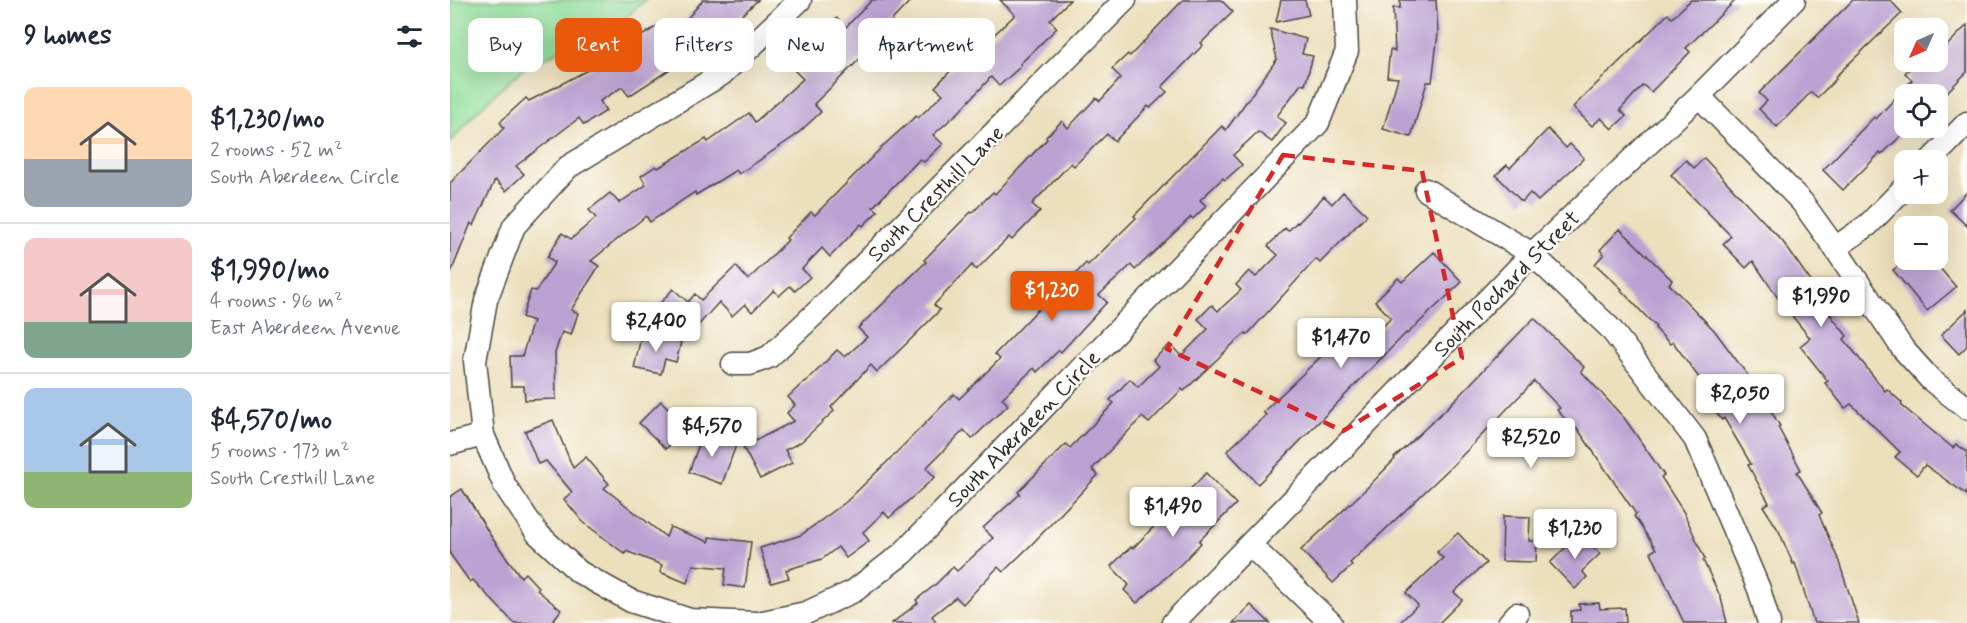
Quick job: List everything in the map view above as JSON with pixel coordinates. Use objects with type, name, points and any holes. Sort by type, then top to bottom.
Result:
[{"type":"street","name":"South Aberdeen Circle","points":[[800,0],[722,74],[568,167],[514,226],[486,300],[475,362],[483,435],[505,486],[537,533],[579,572],[631,601],[690,620],[756,623],[806,613],[854,591],[903,553],[1318,123],[1347,51],[1345,0]]},
{"type":"street","name":"South Cresthill Lane","points":[[733,364],[750,364],[769,357],[820,309],[1125,0]]},
{"type":"street","name":"South Pochard Street","points":[[1173,623],[1532,254],[1699,96],[1794,0]]},
{"type":"street","points":[[1699,96],[1802,202],[1903,349],[1931,380],[1967,408]]},
{"type":"street","points":[[1941,150],[1967,123]]},
{"type":"street","points":[[1426,190],[1532,254],[1610,328],[1695,439],[1759,590],[1768,623]]},
{"type":"street","points":[[1835,248],[1868,225],[1894,198]]},
{"type":"street","points":[[450,444],[483,435]]},
{"type":"street","points":[[1250,545],[1331,623]]},
{"type":"highlighted area","points":[[1283,155],[1422,171],[1462,358],[1343,431],[1167,349]]},
{"type":"green space","points":[[450,0],[646,0],[625,18],[555,18],[555,53],[543,59],[543,18],[468,18],[468,72],[520,72],[478,110],[450,143]]},
{"type":"building","points":[[703,0],[758,0],[739,18],[688,18]]},
{"type":"building","points":[[872,0],[911,0],[894,18],[858,18],[858,61],[814,104],[821,112],[795,136],[739,174],[736,170],[696,195],[695,192],[650,222],[646,216],[591,261],[599,266],[571,310],[578,313],[571,335],[562,332],[555,353],[556,399],[525,400],[524,386],[511,386],[510,356],[522,356],[533,321],[522,317],[531,290],[536,291],[555,262],[547,257],[562,233],[571,239],[596,218],[589,210],[610,193],[619,203],[646,185],[641,176],[656,166],[658,168],[706,139],[708,142],[749,113],[755,122],[803,79],[796,72],[846,72],[846,27]]},
{"type":"building","points":[[1000,0],[1070,0],[1050,20],[1057,28],[1020,64],[1021,66],[999,86],[991,77],[960,111],[933,135],[943,144],[924,162],[920,159],[873,207],[878,211],[863,226],[861,224],[830,257],[822,248],[802,269],[810,277],[795,291],[790,286],[779,296],[774,290],[752,312],[745,304],[732,316],[719,302],[687,338],[655,309],[673,289],[688,302],[695,294],[701,300],[736,266],[748,280],[788,240],[786,238],[811,212],[815,215],[884,145],[916,116],[918,118],[943,94],[935,87],[949,72],[995,72],[995,34],[1015,15]]},
{"type":"building","points":[[1183,0],[1221,0],[1233,12],[1201,43],[1203,45],[1162,87],[1167,92],[1150,108],[1148,106],[1115,141],[1107,134],[1074,166],[1071,163],[1032,204],[1040,211],[1012,240],[1009,237],[976,270],[972,265],[934,305],[940,310],[903,347],[877,372],[871,365],[831,407],[834,411],[801,442],[785,450],[792,463],[760,479],[743,447],[794,421],[787,413],[795,405],[788,397],[837,350],[845,357],[867,337],[858,328],[926,262],[924,260],[971,212],[993,192],[995,194],[1062,121],[1068,128],[1096,98],[1100,101],[1121,78],[1112,69],[1128,54],[1130,56]]},
{"type":"building","points":[[1281,0],[1305,0],[1309,15],[1276,22]]},
{"type":"building","points":[[1400,0],[1436,0],[1438,33],[1432,82],[1427,82],[1411,137],[1383,129],[1398,78],[1387,77],[1390,50],[1395,51],[1393,8],[1400,8]]},
{"type":"building","points":[[1691,0],[1736,0],[1686,48],[1690,52],[1651,92],[1643,85],[1620,110],[1626,116],[1612,129],[1601,118],[1592,126],[1573,107],[1668,14],[1672,18]]},
{"type":"building","points":[[1853,0],[1890,0],[1902,13],[1894,18],[1894,21],[1835,77],[1836,79],[1817,98],[1811,92],[1777,127],[1759,109],[1767,101],[1759,93]]},
{"type":"building","points":[[1967,25],[1967,72],[1948,91],[1948,84],[1908,84],[1912,80],[1906,72],[1948,72],[1948,45]]},
{"type":"building","points":[[654,28],[654,72],[666,72],[629,96],[622,87],[600,101],[606,111],[584,125],[579,118],[516,166],[524,174],[506,191],[495,180],[474,225],[471,223],[450,275],[450,183],[504,128],[500,122],[526,98],[529,101],[584,72],[642,72],[642,36]]},
{"type":"building","points":[[1270,29],[1306,39],[1302,54],[1313,56],[1305,85],[1301,84],[1277,116],[1286,123],[1272,142],[1258,132],[1233,155],[1242,165],[1225,180],[1223,178],[1200,200],[1206,206],[1193,219],[1191,217],[1135,270],[1131,265],[1099,295],[1107,302],[1061,352],[1059,350],[1037,372],[1034,368],[1002,398],[1008,405],[972,439],[964,430],[926,468],[935,477],[889,518],[884,512],[863,532],[869,541],[846,558],[838,547],[822,559],[786,570],[789,578],[771,583],[760,548],[801,535],[846,502],[954,394],[959,399],[1000,359],[995,354],[1053,294],[1055,295],[1086,263],[1088,265],[1136,218],[1134,216],[1222,126],[1226,130],[1277,59]]},
{"type":"building","points":[[1894,100],[1894,138],[1899,138],[1881,155],[1880,153],[1843,190],[1823,170],[1874,117],[1876,119]]},
{"type":"building","points":[[1548,129],[1566,148],[1570,144],[1584,158],[1538,201],[1530,193],[1522,202],[1496,175],[1507,165],[1510,168]]},
{"type":"building","points":[[1704,158],[1783,242],[1824,300],[1821,303],[1847,336],[1844,339],[1885,391],[1887,389],[1902,403],[1901,405],[1953,448],[1956,444],[1967,452],[1967,495],[1925,465],[1917,475],[1895,457],[1900,452],[1851,404],[1845,408],[1825,383],[1828,381],[1800,346],[1810,338],[1780,301],[1753,261],[1746,268],[1723,244],[1731,236],[1671,175],[1686,160],[1694,168]]},
{"type":"building","points":[[1343,192],[1367,215],[1320,263],[1316,259],[1247,335],[1246,333],[1234,343],[1184,391],[1182,389],[1149,423],[1142,417],[1092,469],[1098,475],[1003,572],[998,567],[963,604],[956,597],[932,616],[937,623],[892,623],[918,603],[916,600],[953,567],[957,571],[993,538],[983,528],[1020,494],[1018,492],[1066,444],[1070,448],[1114,403],[1110,400],[1130,379],[1138,387],[1159,366],[1153,360],[1170,344],[1181,356],[1208,329],[1198,319],[1212,305],[1218,311],[1241,290],[1236,285],[1249,271],[1256,277],[1278,255],[1268,246],[1285,228],[1288,231],[1298,223],[1324,196],[1332,204]]},
{"type":"building","points":[[1967,192],[1967,226],[1950,210]]},
{"type":"building","points":[[1620,229],[1672,280],[1669,284],[1714,330],[1758,389],[1780,426],[1778,427],[1801,470],[1797,472],[1822,513],[1819,515],[1838,559],[1859,623],[1814,623],[1795,563],[1793,564],[1779,531],[1763,506],[1769,503],[1748,465],[1751,464],[1724,418],[1722,420],[1699,390],[1705,386],[1673,342],[1670,344],[1622,289],[1595,264],[1604,254],[1600,250]]},
{"type":"building","points":[[1434,252],[1462,282],[1406,333],[1258,484],[1227,451],[1266,415],[1263,412],[1335,343],[1353,322],[1371,339],[1391,318],[1375,301],[1398,278],[1402,282]]},
{"type":"building","points":[[1893,270],[1942,270],[1956,287],[1927,311]]},
{"type":"building","points":[[1967,310],[1967,346],[1959,354],[1941,335]]},
{"type":"building","points":[[1534,318],[1584,367],[1581,371],[1625,419],[1664,475],[1661,477],[1683,511],[1705,559],[1703,560],[1721,598],[1727,623],[1684,623],[1651,552],[1656,549],[1634,516],[1636,514],[1577,428],[1575,430],[1557,410],[1560,408],[1534,381],[1453,465],[1350,563],[1352,565],[1333,583],[1301,550],[1367,488]]},
{"type":"building","points":[[642,333],[681,342],[676,362],[665,359],[661,374],[634,368]]},
{"type":"building","points":[[661,401],[674,414],[679,409],[692,421],[666,449],[639,423]]},
{"type":"building","points":[[553,420],[573,468],[586,457],[609,484],[604,488],[666,537],[670,527],[709,542],[709,537],[751,542],[745,588],[724,585],[726,568],[693,565],[687,583],[660,572],[662,565],[626,551],[625,554],[583,522],[564,499],[572,492],[546,461],[538,464],[525,431]]},
{"type":"building","points":[[703,433],[736,445],[722,484],[689,472]]},
{"type":"building","points":[[1206,473],[1236,504],[1199,541],[1201,543],[1182,563],[1137,603],[1124,590],[1129,585],[1111,566],[1131,547],[1133,548]]},
{"type":"building","points":[[462,489],[492,538],[521,577],[525,573],[539,588],[537,590],[561,610],[551,623],[514,623],[473,580],[470,582],[450,554],[450,497]]},
{"type":"building","points":[[1503,516],[1530,517],[1529,541],[1537,541],[1536,562],[1502,561]]},
{"type":"building","points":[[1458,533],[1486,563],[1454,592],[1462,600],[1439,623],[1399,623],[1418,605],[1406,593],[1443,558],[1437,552]]},
{"type":"building","points":[[1580,533],[1600,554],[1582,571],[1587,577],[1575,589],[1550,563]]},
{"type":"building","points":[[1599,603],[1600,609],[1625,608],[1626,623],[1571,623],[1571,611],[1580,610],[1579,604]]},
{"type":"building","points":[[1251,605],[1270,623],[1233,623]]}]
